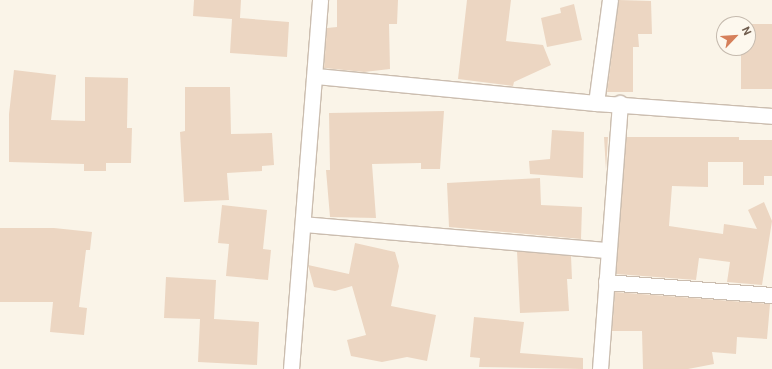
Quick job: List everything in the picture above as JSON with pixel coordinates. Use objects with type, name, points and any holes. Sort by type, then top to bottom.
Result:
[{"type":"street","points":[[291,369],[316,76],[320,0]]},
{"type":"street","points":[[596,102],[610,0]]},
{"type":"street","points":[[316,76],[596,102],[772,116]]},
{"type":"street","points":[[600,369],[607,250],[620,103]]},
{"type":"street","points":[[303,224],[607,250]]},
{"type":"street","points":[[606,282],[772,296]]},
{"type":"building","points":[[194,0],[241,0],[240,18],[289,22],[287,57],[230,53],[232,19],[193,16]]},
{"type":"building","points":[[337,0],[398,0],[397,24],[389,24],[390,69],[364,72],[324,68],[327,28],[337,27]]},
{"type":"building","points":[[467,0],[511,0],[506,41],[543,45],[551,65],[514,82],[513,86],[458,79]]},
{"type":"building","points":[[619,0],[651,1],[652,34],[638,34],[639,47],[633,47],[633,92],[607,92]]},
{"type":"building","points":[[574,4],[582,40],[547,47],[541,18],[561,13],[560,8]]},
{"type":"building","points":[[756,24],[772,24],[772,89],[741,89],[741,56],[756,56]]},
{"type":"building","points":[[14,70],[56,75],[51,120],[85,121],[85,77],[128,78],[127,128],[132,128],[131,163],[106,163],[106,171],[84,171],[84,164],[9,162],[9,114]]},
{"type":"building","points":[[185,87],[230,87],[231,134],[272,133],[274,165],[262,166],[262,171],[227,173],[229,200],[184,202],[180,132],[185,131]]},
{"type":"building","points":[[444,111],[440,169],[421,169],[421,163],[372,164],[376,218],[330,217],[326,170],[330,170],[329,113]]},
{"type":"building","points":[[552,130],[584,132],[583,178],[530,174],[529,161],[550,159]]},
{"type":"building","points":[[604,137],[608,137],[606,170]]},
{"type":"building","points":[[626,137],[739,137],[739,140],[772,140],[772,176],[764,176],[764,185],[743,185],[743,162],[708,162],[708,187],[672,186],[669,226],[723,234],[724,224],[757,229],[748,210],[764,202],[772,221],[762,285],[727,282],[730,262],[699,258],[696,280],[616,274]]},
{"type":"building","points":[[540,178],[541,205],[582,207],[581,239],[449,227],[447,183]]},
{"type":"building","points":[[222,205],[267,210],[263,249],[271,250],[268,280],[226,276],[229,244],[218,243]]},
{"type":"building","points":[[0,228],[54,228],[92,232],[90,250],[86,250],[79,307],[87,308],[84,335],[50,332],[53,302],[0,302]]},
{"type":"building","points":[[355,243],[395,252],[399,266],[391,306],[436,315],[427,361],[407,357],[382,362],[351,356],[347,340],[366,335],[352,286],[335,291],[314,287],[308,265],[349,274]]},
{"type":"building","points":[[517,251],[571,256],[572,279],[567,279],[569,311],[520,313]]},
{"type":"building","points":[[166,277],[216,280],[214,319],[259,322],[257,365],[198,362],[200,319],[164,318]]},
{"type":"building","points":[[615,292],[770,304],[767,339],[737,337],[736,354],[712,352],[714,364],[688,369],[643,369],[642,331],[612,331]]},
{"type":"building","points":[[474,317],[524,322],[520,353],[583,358],[583,369],[479,367],[480,358],[470,357]]}]
